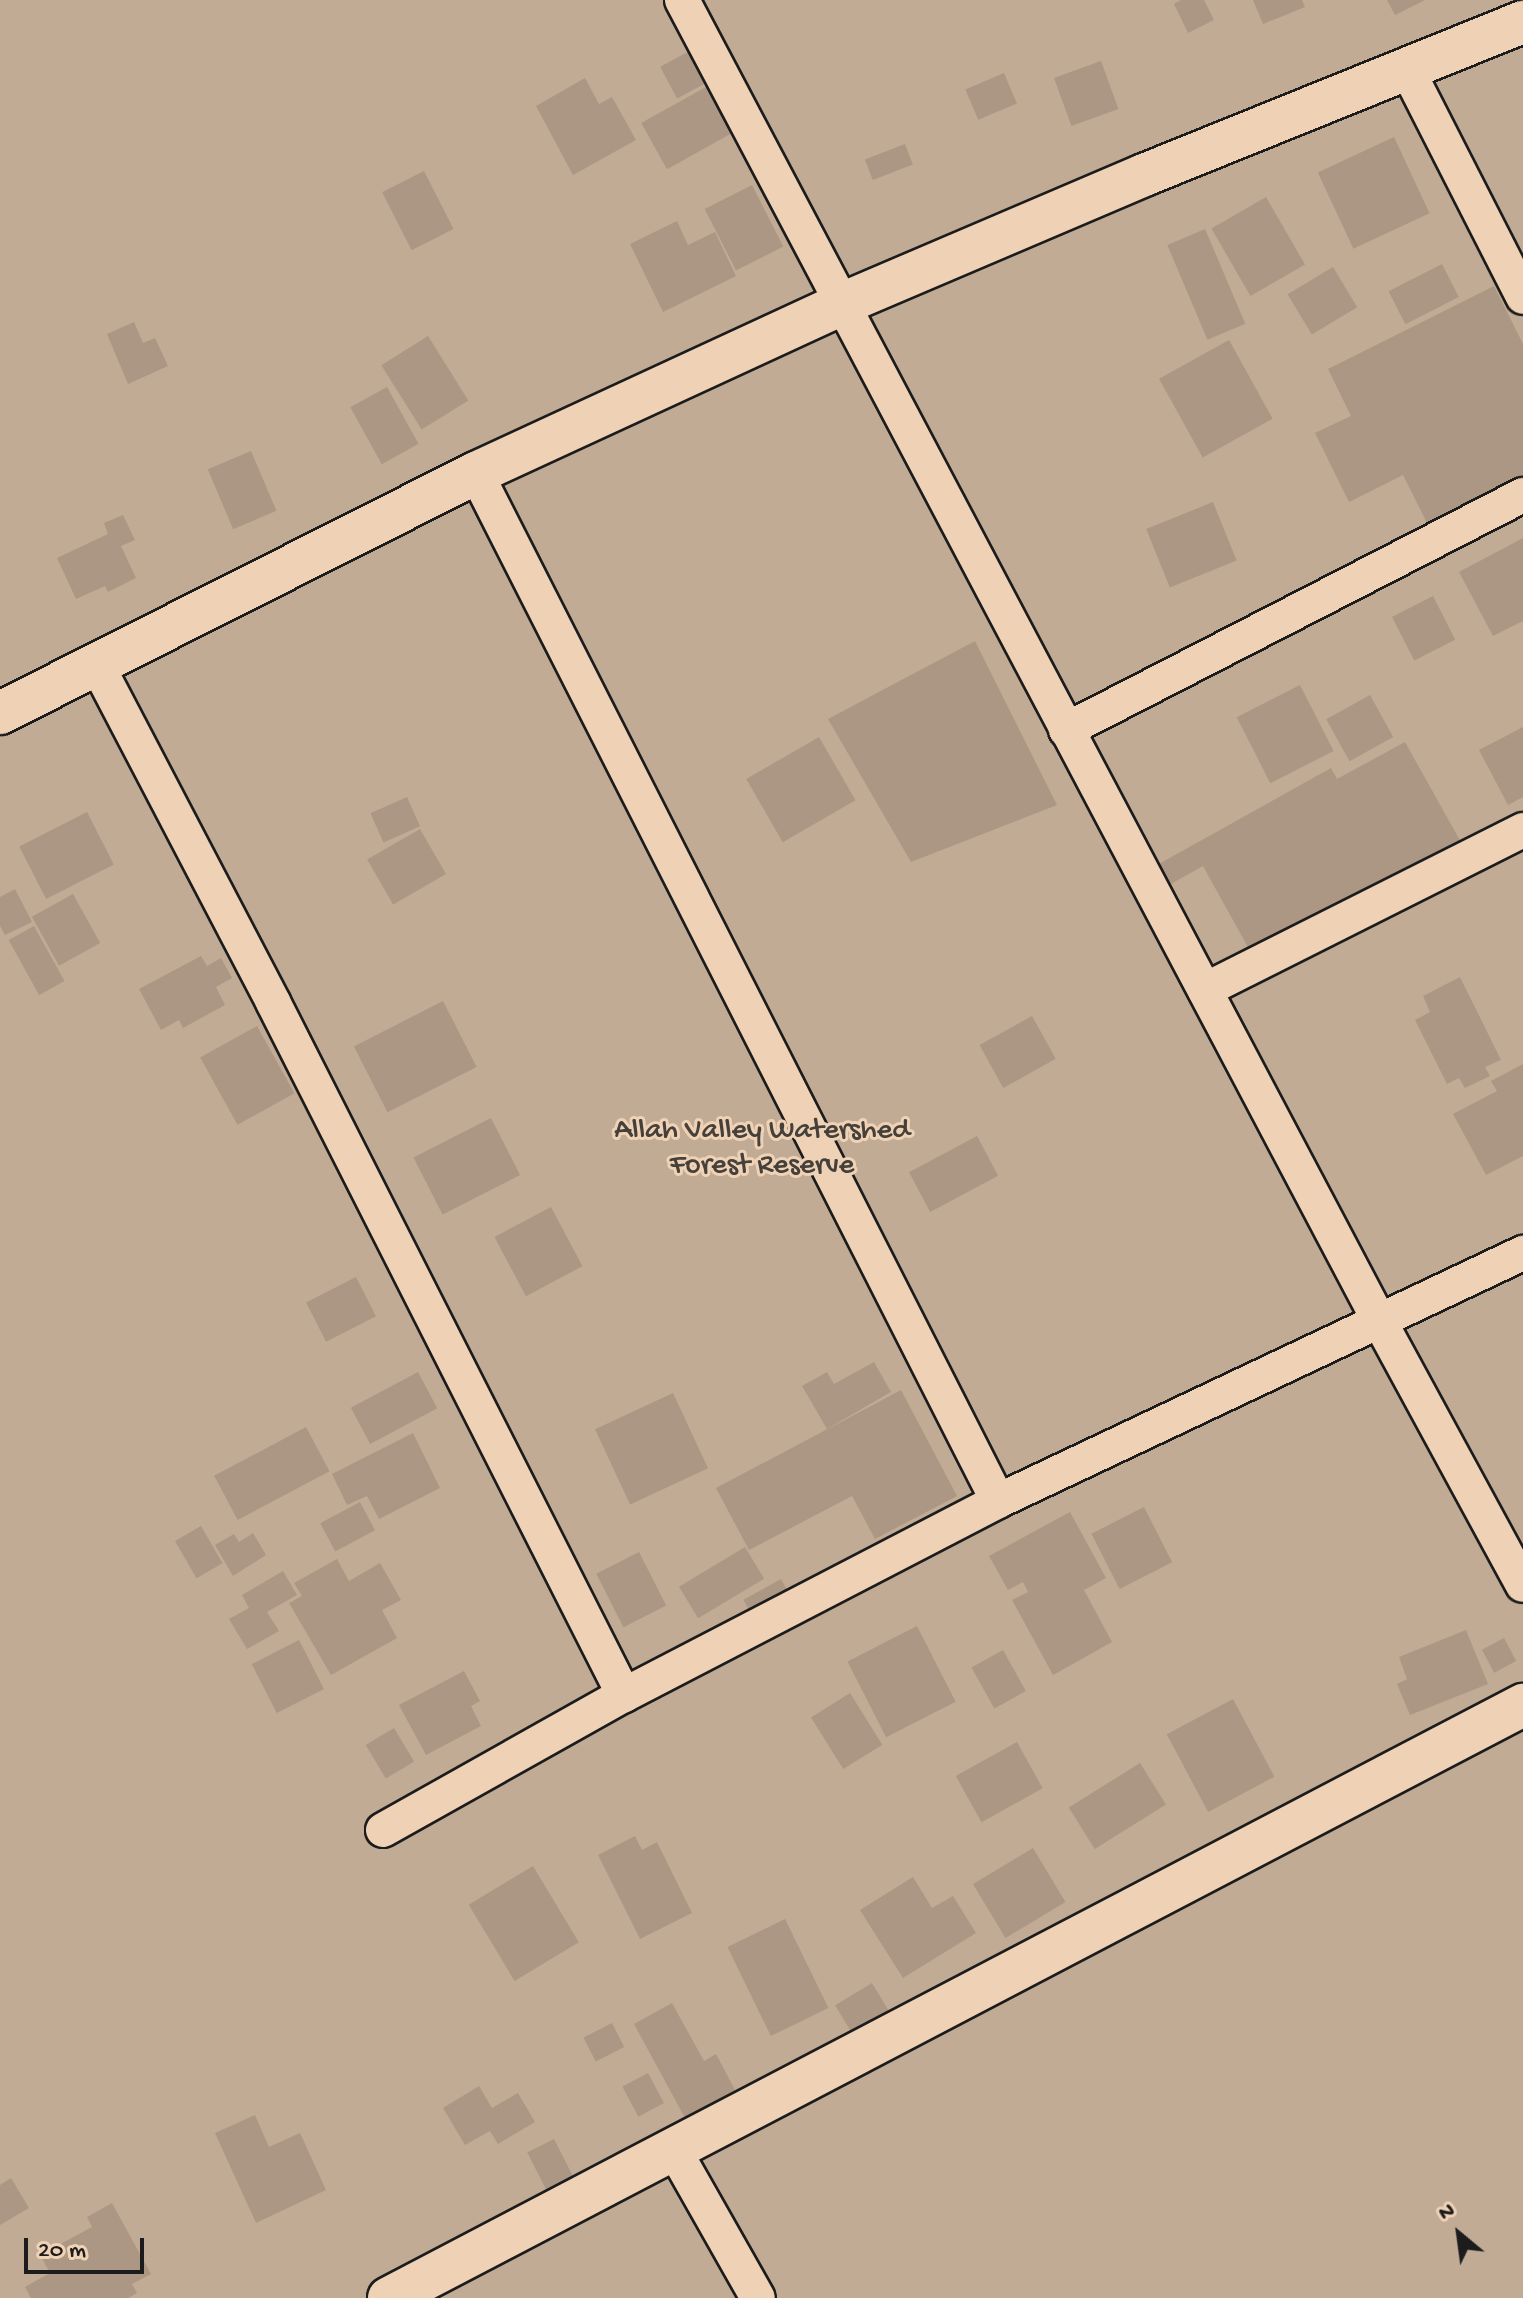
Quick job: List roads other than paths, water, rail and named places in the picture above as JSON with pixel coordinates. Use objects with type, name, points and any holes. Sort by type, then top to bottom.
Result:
[{"type":"street","points":[[682,0],[1380,1322],[1523,1585]]},
{"type":"street","points":[[0,713],[476,473],[844,303],[1406,67],[1523,22]]},
{"type":"street","points":[[1406,67],[1523,297]]},
{"type":"street","points":[[476,473],[998,1501]]},
{"type":"street","points":[[1066,730],[1523,495]]},
{"type":"street","points":[[97,665],[273,1002],[624,1695]]},
{"type":"street","points":[[1205,990],[1523,830]]},
{"type":"street","points":[[383,1830],[624,1695],[998,1501],[1523,1253]]},
{"type":"street","points":[[389,2298],[1523,1705]]},
{"type":"street","points":[[673,2148],[758,2298]]},
{"type":"park label","name":"Allah Valley Watershed Forest Reserve","points":[[762,1149]]}]
